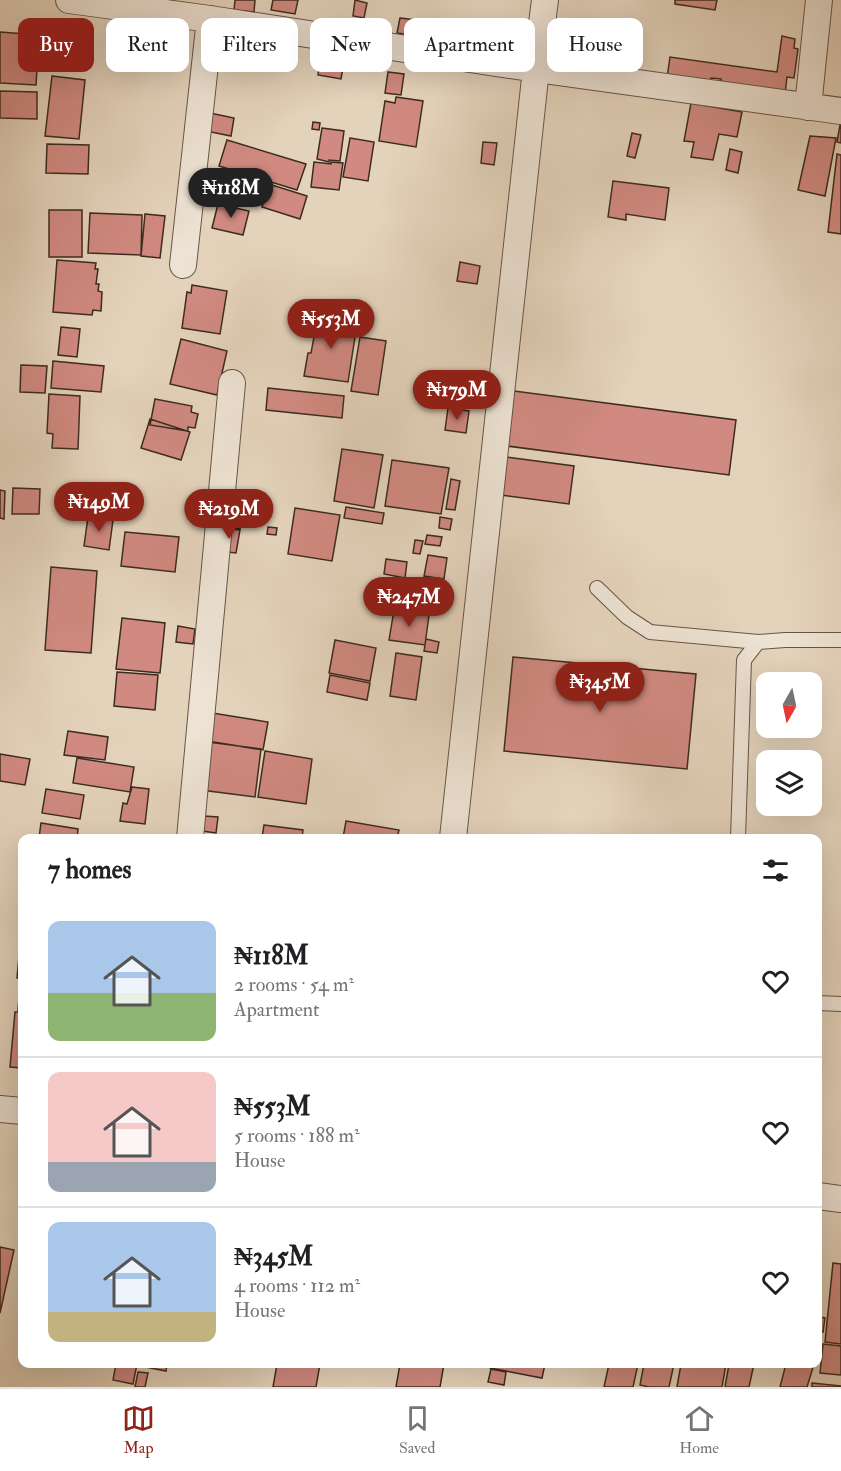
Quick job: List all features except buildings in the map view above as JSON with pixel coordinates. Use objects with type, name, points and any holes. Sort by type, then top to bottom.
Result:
[{"type":"street","points":[[69,0],[203,18]]},
{"type":"street","points":[[453,834],[545,0]]},
{"type":"street","points":[[808,107],[819,0]]},
{"type":"street","points":[[298,32],[536,69],[841,111]]},
{"type":"street","points":[[183,265],[204,72]]},
{"type":"street","points":[[190,834],[232,383]]},
{"type":"street","points":[[0,1109],[18,1111]]},
{"type":"street","points":[[822,1197],[841,1199]]},
{"type":"lane","points":[[597,588],[627,617],[650,632],[758,642],[841,640]]},
{"type":"lane","points":[[738,834],[744,660],[758,642]]},
{"type":"lane","points":[[822,1003],[841,1004]]}]
